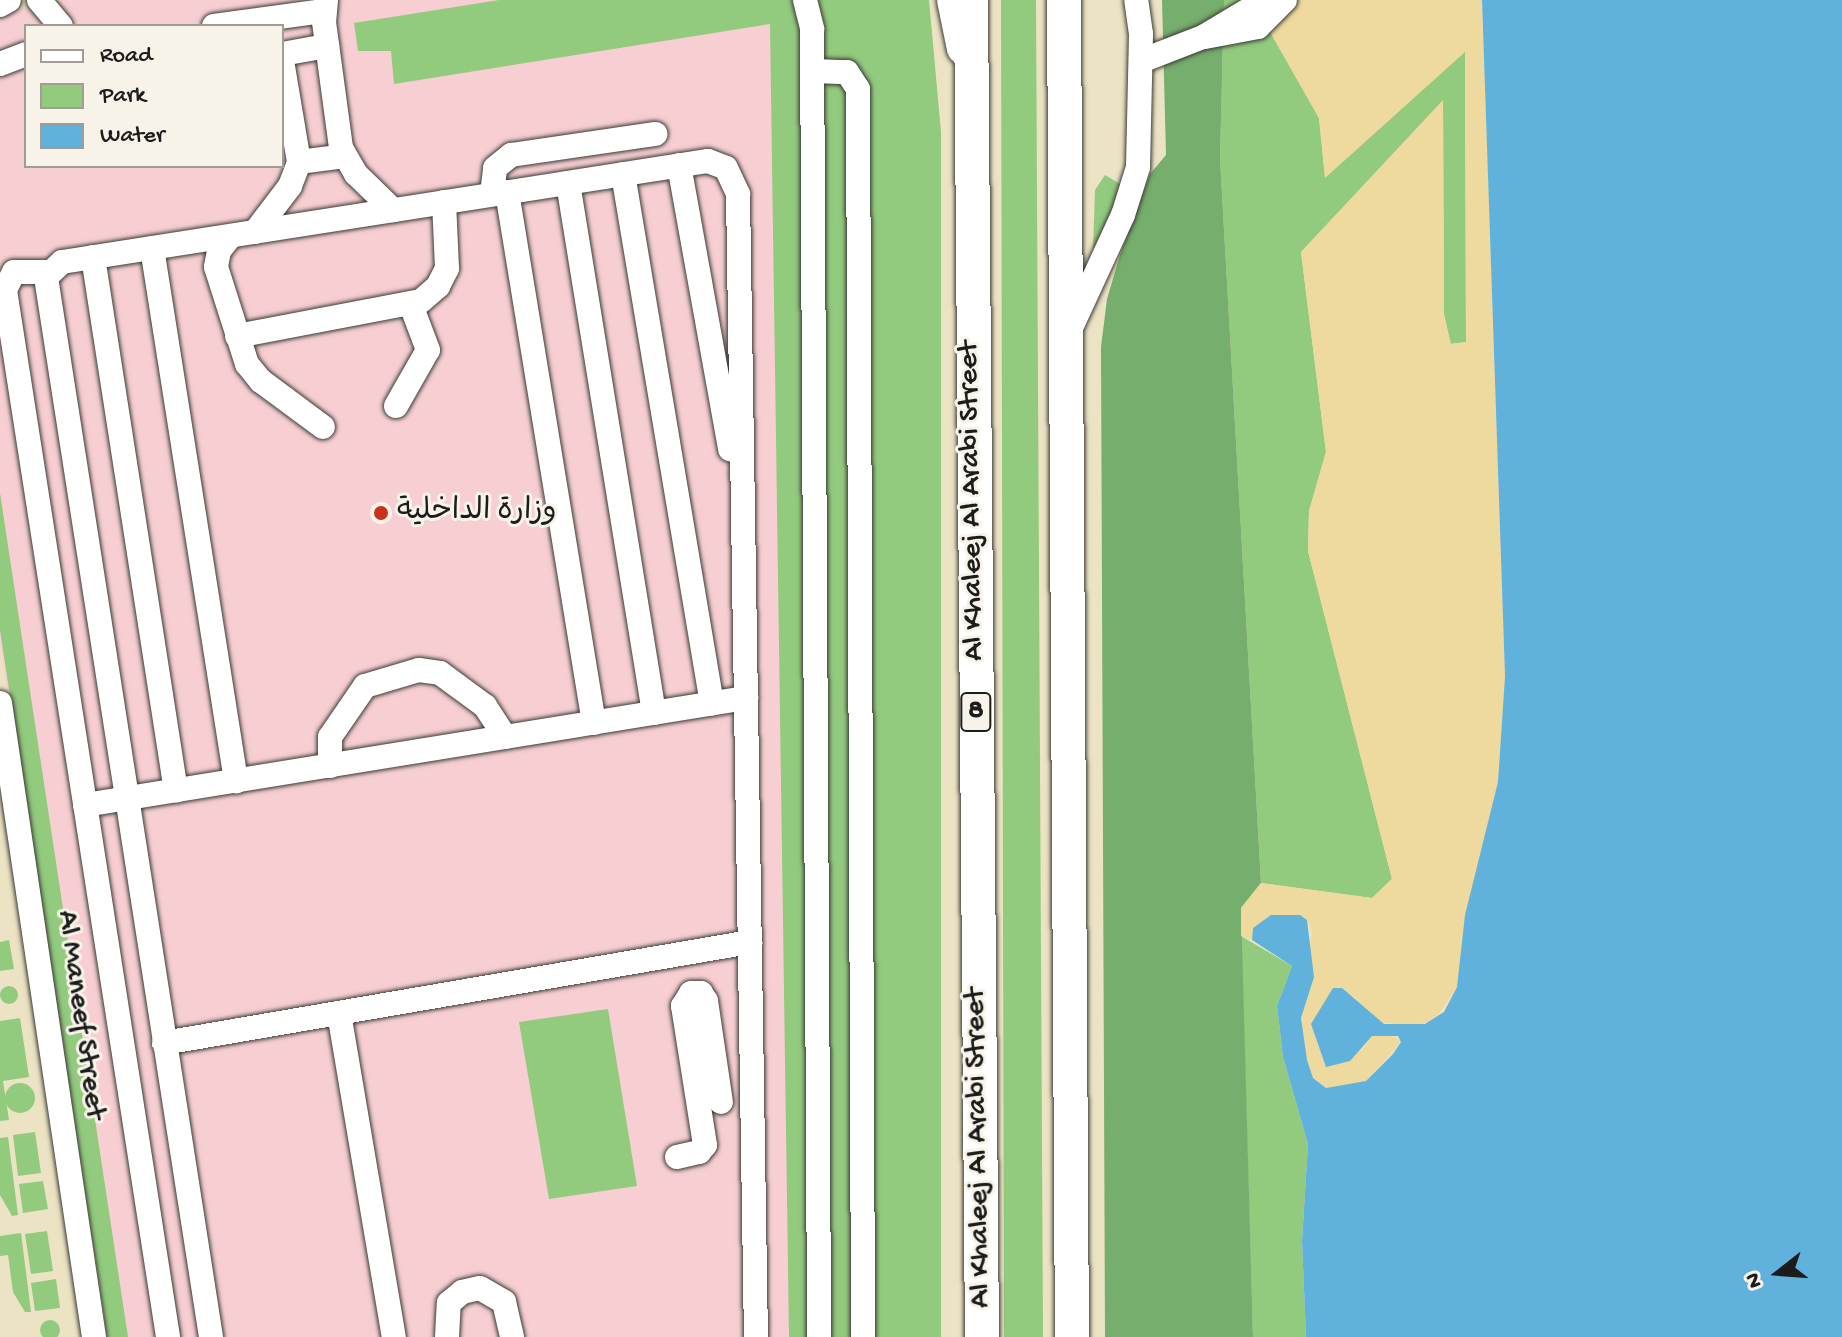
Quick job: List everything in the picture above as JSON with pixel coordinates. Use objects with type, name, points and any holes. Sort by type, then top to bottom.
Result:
[{"type":"highway","name":"Al Khaleej Al Arabi Street","points":[[971,0],[969,86],[982,1337]]},
{"type":"highway","points":[[1064,0],[1075,1337]]},
{"type":"main road","points":[[952,0],[969,86]]},
{"type":"street","points":[[0,5],[9,0]]},
{"type":"street","points":[[39,0],[59,24]]},
{"type":"street","points":[[805,0],[811,12],[813,71],[819,1337]]},
{"type":"street","points":[[1069,332],[1133,188],[1139,151],[1141,61],[1136,0]]},
{"type":"street","points":[[1141,61],[1203,37],[1265,0]]},
{"type":"street","points":[[1203,37],[1258,27],[1285,0]]},
{"type":"street","points":[[224,24],[325,6],[327,46],[345,156],[393,210]]},
{"type":"street","points":[[284,57],[327,46]]},
{"type":"street","points":[[0,64],[24,55]]},
{"type":"street","points":[[255,232],[290,186],[299,162],[284,69]]},
{"type":"street","points":[[813,71],[847,72],[858,89],[863,1337]]},
{"type":"street","points":[[594,723],[495,168],[511,155],[655,134]]},
{"type":"street","points":[[299,162],[345,156]]},
{"type":"street","points":[[211,1337],[45,282],[48,272],[62,262],[679,165],[718,163],[737,185],[756,1337]]},
{"type":"street","points":[[679,165],[743,518]]},
{"type":"street","points":[[623,174],[712,704]]},
{"type":"street","points":[[568,183],[654,713]]},
{"type":"street","points":[[237,336],[411,305],[430,294],[447,268],[444,202]]},
{"type":"street","points":[[229,238],[216,267],[237,336],[253,373],[323,427]]},
{"type":"street","points":[[152,248],[236,781]]},
{"type":"street","points":[[93,257],[176,791]]},
{"type":"street","points":[[48,272],[19,270],[5,284],[168,1337]]},
{"type":"street","points":[[396,406],[428,350],[411,305]]},
{"type":"street","points":[[330,766],[330,737],[365,686],[419,670],[440,673],[485,706],[505,737]]},
{"type":"street","points":[[85,805],[746,698]]},
{"type":"street","name":"Al Maneef Street","points":[[0,703],[8,809],[94,1337]]},
{"type":"street","points":[[816,748],[860,746]]},
{"type":"street","points":[[164,1043],[750,942]]},
{"type":"street","points":[[339,1013],[394,1337]]},
{"type":"street","points":[[677,1157],[699,1152],[705,1145],[710,1103],[752,1096]]},
{"type":"street","points":[[447,1337],[449,1303],[462,1292],[480,1288],[504,1302],[512,1337]]},
{"type":"shaded area","points":[[62,0],[841,0],[872,1337],[99,1337],[0,642],[0,13]]},
{"type":"green space","points":[[499,0],[929,0],[941,132],[941,1337],[789,1337],[770,24],[394,84],[391,51],[358,51],[354,23]]},
{"type":"green space","points":[[1001,0],[1036,0],[1043,1337],[1004,1337]]},
{"type":"green space","points":[[1162,0],[1224,0],[1220,159],[1261,883],[1241,908],[1253,1337],[1105,1337],[1101,347],[1107,299],[1120,255],[1150,174],[1166,155]]},
{"type":"green space","points":[[1224,0],[1252,0],[1319,118],[1325,177],[1465,51],[1466,342],[1450,344],[1444,314],[1443,101],[1301,252],[1326,452],[1309,511],[1308,551],[1392,879],[1372,898],[1261,883],[1220,159]]},
{"type":"green space","points":[[1105,175],[1125,187],[1093,250],[1095,190]]},
{"type":"green space","points":[[0,493],[128,1337],[107,1337],[0,630]]},
{"type":"green space","points":[[1241,936],[1292,966],[1277,1006],[1283,1057],[1308,1144],[1302,1241],[1306,1337],[1253,1337]]},
{"type":"green space","points":[[9,940],[14,969],[0,971],[0,942]]},
{"type":"green space","points":[[5,986],[13,986],[18,995],[16,1002],[5,1004],[0,999],[0,991]]},
{"type":"green space","points":[[608,1009],[637,1186],[549,1199],[519,1022]]},
{"type":"green space","points":[[20,1018],[29,1077],[3,1081],[9,1120],[0,1121],[0,1021]]},
{"type":"green space","points":[[20,1083],[31,1087],[35,1098],[31,1109],[20,1113],[9,1109],[5,1098],[9,1087]]},
{"type":"green space","points":[[35,1132],[41,1173],[18,1176],[13,1135]]},
{"type":"green space","points":[[8,1137],[18,1215],[12,1216],[0,1195],[0,1138]]},
{"type":"green space","points":[[43,1181],[48,1209],[23,1213],[19,1184]]},
{"type":"green space","points":[[47,1231],[53,1271],[31,1274],[25,1234]]},
{"type":"green space","points":[[21,1233],[31,1312],[25,1312],[13,1292],[8,1255],[0,1256],[0,1236]]},
{"type":"green space","points":[[56,1279],[60,1308],[35,1311],[31,1283]]},
{"type":"green space","points":[[46,1321],[54,1321],[59,1326],[56,1338],[44,1338],[41,1334],[41,1326]]},
{"type":"sand","points":[[1252,0],[1482,0],[1505,676],[1498,782],[1457,987],[1434,1021],[1409,1026],[1375,1021],[1352,995],[1361,1051],[1372,1036],[1392,1034],[1401,1042],[1366,1081],[1327,1088],[1313,1078],[1300,1032],[1312,931],[1307,920],[1300,915],[1253,928],[1252,940],[1241,936],[1241,908],[1261,883],[1372,898],[1392,879],[1308,551],[1309,511],[1326,452],[1301,252],[1443,100],[1444,314],[1451,344],[1466,342],[1465,52],[1325,178],[1319,118]]},
{"type":"water","points":[[1482,0],[1842,0],[1842,1337],[1306,1337],[1302,1241],[1308,1144],[1283,1057],[1277,1006],[1292,966],[1252,940],[1253,928],[1271,915],[1300,915],[1307,920],[1314,977],[1301,1018],[1313,1078],[1326,1088],[1366,1081],[1393,1054],[1401,1042],[1398,1036],[1372,1036],[1350,1061],[1326,1067],[1311,1024],[1333,988],[1342,988],[1384,1024],[1425,1024],[1444,1012],[1457,987],[1465,915],[1498,782],[1505,676]]},
{"type":"place","name":"وزارة الداخلية","points":[[381,513]]}]
